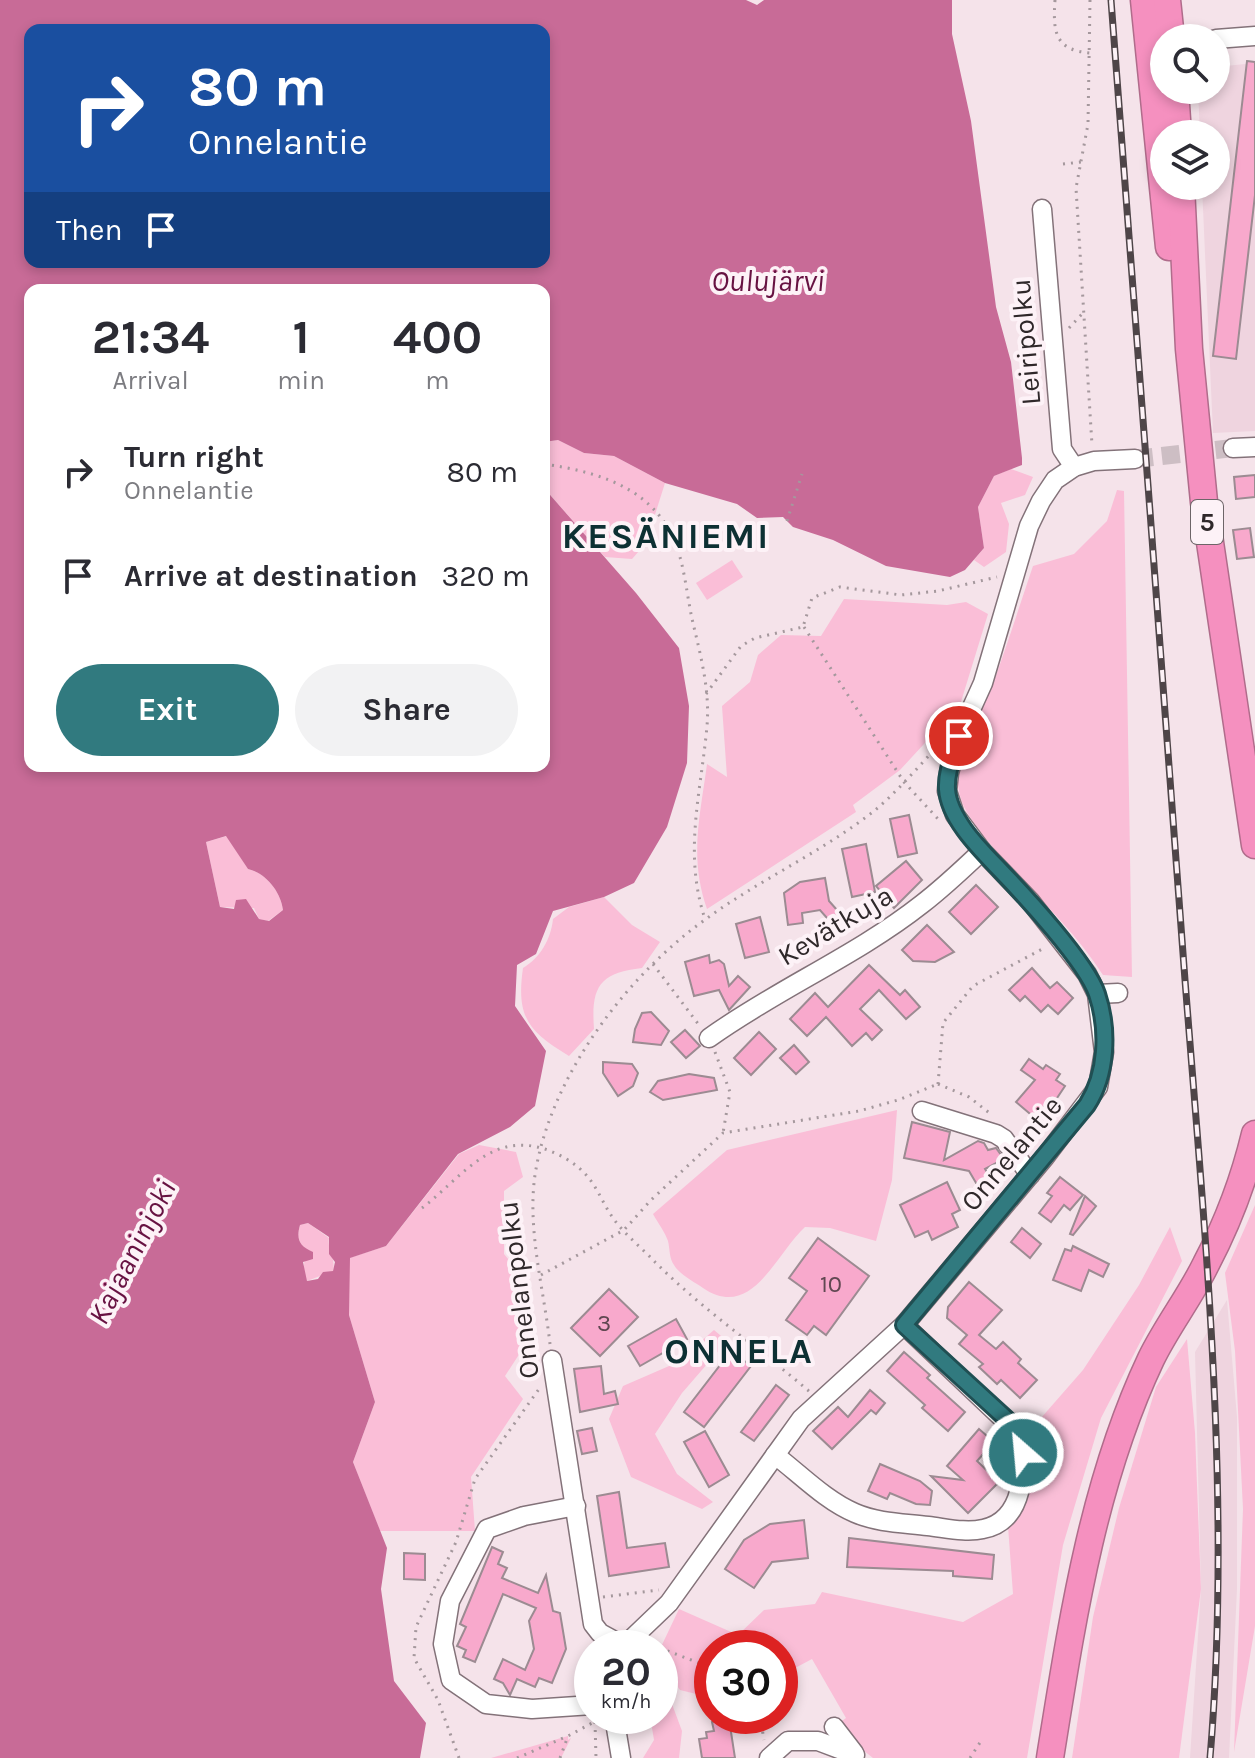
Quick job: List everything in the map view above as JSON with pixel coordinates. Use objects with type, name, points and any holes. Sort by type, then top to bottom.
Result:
[{"type":"highway","name":"5","points":[[1144,0],[1154,24]]},
{"type":"highway","name":"5","points":[[1164,24],[1167,0]]},
{"type":"highway","name":"5","points":[[1164,104],[1170,258],[1189,349]]},
{"type":"highway","name":"5","points":[[1182,200],[1189,349],[1204,502],[1255,845]]},
{"type":"highway","points":[[1050,1758],[1080,1582],[1098,1499],[1152,1358],[1207,1264],[1243,1183],[1255,1134]]},
{"type":"street","points":[[1230,38],[1255,36]]},
{"type":"street","name":"Leiripolku","points":[[1042,209],[1062,449],[1074,467]]},
{"type":"street","points":[[1233,448],[1255,447]]},
{"type":"street","name":"Onnelantie","points":[[641,1630],[669,1603],[775,1455],[819,1400],[904,1325],[1030,1175],[1078,1126],[1098,1087],[1103,1068],[1103,1026],[1097,994],[1087,974],[1030,901],[982,851],[955,815],[947,791],[959,736],[983,683],[1029,526],[1041,501],[1055,480],[1074,467],[1094,461],[1135,459]]},
{"type":"street","name":"Kevätkuja","points":[[709,1038],[743,1014],[897,922],[982,851]]},
{"type":"street","points":[[1097,994],[1118,993]]},
{"type":"street","points":[[922,1111],[996,1134],[1004,1139],[1030,1175]]},
{"type":"street","points":[[775,1455],[852,1512],[874,1520],[968,1530],[984,1529],[1000,1523],[1021,1489],[1024,1472],[1021,1436],[904,1325]]},
{"type":"street","name":"Onnelanpolku","points":[[552,1360],[593,1624],[598,1630]]},
{"type":"street","points":[[574,1712],[486,1704],[451,1680],[443,1644],[450,1601],[487,1529],[524,1516],[576,1506]]},
{"type":"street","points":[[834,1727],[857,1756]]},
{"type":"street","points":[[617,1734],[621,1758]]},
{"type":"street","points":[[769,1756],[788,1741],[818,1741],[857,1756]]},
{"type":"path","points":[[1055,0],[1054,22],[1058,39],[1068,49],[1090,53]]},
{"type":"path","points":[[1090,0],[1088,124],[1076,188],[1094,461]]},
{"type":"path","points":[[1063,164],[1081,162]]},
{"type":"path","points":[[1069,328],[1082,314]]},
{"type":"path","points":[[550,465],[567,467],[623,486],[645,499],[663,517],[680,555],[703,659],[706,694],[707,723],[692,845],[694,876],[705,919]]},
{"type":"path","points":[[787,521],[802,474]]},
{"type":"path","points":[[803,627],[812,598],[840,587],[901,595],[938,591],[996,578],[1017,567]]},
{"type":"path","points":[[706,694],[741,646],[755,638],[803,627]]},
{"type":"path","points":[[803,627],[904,782]]},
{"type":"path","name":"Onnelanpolku","points":[[552,1360],[534,1208],[534,1177],[559,1093],[616,1005],[652,963],[705,919],[873,811],[947,737]]},
{"type":"path","points":[[541,1275],[624,1230],[651,1200],[723,1133],[859,1111],[938,1084],[943,1023],[973,986],[1059,939]]},
{"type":"path","points":[[422,1208],[449,1188],[483,1155],[512,1146],[541,1147],[562,1156],[591,1179],[613,1219],[624,1230],[721,1321],[819,1400]]},
{"type":"path","points":[[590,1599],[679,1588]]},
{"type":"path","points":[[517,1758],[574,1731]]},
{"type":"path","points":[[595,1734],[596,1758]]},
{"type":"path","points":[[764,1734],[769,1756]]},
{"type":"path","points":[[560,1758],[568,1736]]},
{"type":"path","points":[[970,1758],[981,1741]]},
{"type":"shaded area","points":[[1255,63],[1255,431],[1213,433],[1203,200],[1230,200],[1230,120],[1199,120],[1199,104],[1230,104],[1230,66]]},
{"type":"shaded area","points":[[558,440],[584,453],[614,456],[665,483],[646,543],[632,559],[605,557],[550,495],[550,441]]},
{"type":"shaded area","points":[[1011,469],[1033,477],[1025,495],[1001,503],[1009,524],[1006,552],[984,567],[974,560],[984,548],[978,507],[994,476]]},
{"type":"shaded area","points":[[1117,490],[1124,491],[1132,977],[1103,975],[1072,934],[985,838],[961,800],[958,782],[964,748],[994,681],[1033,566],[1074,554],[1107,521]]},
{"type":"shaded area","points":[[732,560],[743,577],[707,600],[696,583]]},
{"type":"shaded area","points":[[844,599],[947,605],[966,602],[988,614],[960,705],[900,770],[853,805],[856,812],[707,909],[698,872],[699,819],[707,764],[727,777],[722,706],[750,682],[758,655],[781,635],[821,636]]},
{"type":"shaded area","points":[[227,836],[248,869],[272,884],[279,897],[283,910],[268,921],[259,919],[254,908],[220,907],[206,842]]},
{"type":"shaded area","points":[[604,897],[632,925],[660,942],[642,968],[616,974],[601,985],[594,1002],[594,1029],[569,1056],[544,1039],[528,1021],[521,999],[523,968],[544,947],[553,919],[569,907]]},
{"type":"shaded area","points":[[897,1110],[892,1180],[876,1241],[830,1228],[805,1227],[761,1281],[749,1291],[735,1296],[720,1296],[703,1288],[674,1265],[667,1238],[653,1214],[727,1150]]},
{"type":"shaded area","points":[[479,1145],[516,1152],[523,1177],[504,1191],[504,1254],[524,1278],[529,1339],[505,1376],[523,1399],[471,1477],[475,1531],[380,1531],[353,1462],[375,1402],[349,1315],[349,1258],[386,1246],[459,1154]]},
{"type":"shaded area","points":[[1255,1205],[1255,1626],[1234,1752],[1243,1509],[1235,1351],[1225,1273]]},
{"type":"shaded area","points":[[308,1223],[329,1238],[334,1266],[333,1271],[307,1281],[303,1273],[306,1249],[298,1236],[300,1225]]},
{"type":"shaded area","points":[[1170,1227],[1182,1261],[1101,1418],[1063,1545],[1027,1758],[873,1758],[834,1727],[846,1718],[812,1659],[798,1666],[798,1630],[743,1630],[764,1610],[815,1604],[822,1592],[963,1622],[1013,1594],[1008,1526],[1027,1434],[1083,1370],[1139,1285]]},
{"type":"shaded area","points":[[1227,1300],[1237,1417],[1237,1589],[1229,1758],[1190,1758],[1201,1589],[1195,1352]]},
{"type":"shaded area","points":[[714,1330],[727,1341],[682,1393],[655,1434],[677,1474],[713,1502],[702,1509],[631,1477],[609,1419],[623,1386],[676,1363]]},
{"type":"shaded area","points":[[1187,1339],[1195,1433],[1201,1589],[1179,1758],[1072,1758],[1093,1617],[1119,1508],[1156,1387]]},
{"type":"shaded area","points":[[679,1609],[727,1630],[694,1630],[694,1694],[678,1687],[678,1630],[669,1630]]},
{"type":"shaded area","points":[[678,1720],[682,1731],[679,1758],[643,1758],[654,1740],[653,1734],[678,1734]]},
{"type":"shaded area","points":[[568,1736],[568,1740],[571,1738],[561,1758],[491,1758]]},
{"type":"water","name":"Oulujärvi","points":[[0,0],[746,0],[757,5],[764,0],[952,0],[952,34],[971,121],[996,307],[1011,362],[1022,465],[994,476],[978,507],[984,548],[965,570],[950,577],[886,566],[833,540],[793,527],[783,517],[757,518],[737,504],[665,483],[614,456],[584,453],[558,440],[550,441],[550,284],[24,284],[24,772],[550,772],[550,495],[636,593],[679,648],[689,706],[687,763],[667,827],[634,883],[604,897],[553,911],[536,954],[517,965],[515,1006],[546,1051],[535,1106],[510,1127],[458,1154],[386,1246],[350,1258],[349,1315],[375,1402],[353,1462],[387,1548],[381,1589],[394,1681],[426,1723],[420,1758],[0,1758]],"holes":[[[226,836],[248,869],[272,884],[279,897],[283,910],[269,921],[259,919],[246,899],[236,900],[234,909],[220,907],[206,842]],[[308,1223],[329,1237],[329,1254],[335,1262],[333,1271],[323,1272],[318,1279],[307,1281],[303,1262],[313,1259],[313,1252],[304,1247],[298,1234],[300,1225]]]},
{"type":"building","points":[[1247,61],[1255,62],[1255,195],[1236,359],[1213,356]]},
{"type":"building","points":[[1255,475],[1255,497],[1236,499],[1234,477]]},
{"type":"building","points":[[1250,528],[1254,557],[1237,559],[1233,530]]},
{"type":"building","points":[[909,815],[917,853],[898,857],[890,819]]},
{"type":"building","points":[[866,844],[875,892],[852,897],[842,849]]},
{"type":"building","points":[[906,861],[922,880],[894,908],[876,886]]},
{"type":"building","points":[[825,878],[829,901],[845,919],[835,927],[820,910],[802,913],[803,923],[788,925],[784,893],[800,882]]},
{"type":"building","points":[[976,885],[998,907],[971,934],[949,912]]},
{"type":"building","points":[[760,917],[769,952],[745,958],[736,924]]},
{"type":"building","points":[[927,925],[954,952],[935,962],[913,961],[902,950]]},
{"type":"building","points":[[709,955],[710,963],[719,960],[724,964],[729,986],[738,976],[750,987],[729,1010],[719,990],[694,996],[685,962]]},
{"type":"building","points":[[869,965],[900,995],[905,990],[920,1007],[906,1019],[879,990],[860,1009],[882,1030],[872,1040],[866,1033],[852,1046],[826,1017],[807,1036],[790,1019],[815,993],[828,1007]]},
{"type":"building","points":[[1032,968],[1050,988],[1057,982],[1073,998],[1058,1014],[1048,1005],[1041,1012],[1025,996],[1020,1001],[1009,990]]},
{"type":"building","points":[[651,1012],[669,1031],[661,1045],[633,1042],[642,1013]]},
{"type":"building","points":[[685,1030],[700,1046],[686,1058],[671,1042]]},
{"type":"building","points":[[759,1032],[776,1049],[751,1075],[734,1058]]},
{"type":"building","points":[[794,1045],[809,1062],[796,1074],[780,1058]]},
{"type":"building","points":[[1029,1059],[1043,1069],[1046,1065],[1060,1074],[1056,1080],[1065,1086],[1055,1101],[1051,1098],[1035,1118],[1016,1102],[1035,1080],[1021,1070]]},
{"type":"building","points":[[603,1062],[632,1064],[638,1073],[633,1086],[618,1096],[603,1073]]},
{"type":"building","points":[[689,1074],[714,1078],[717,1090],[663,1100],[650,1092],[658,1081]]},
{"type":"building","points":[[912,1122],[950,1132],[944,1160],[978,1141],[984,1143],[988,1150],[996,1148],[1004,1159],[985,1169],[992,1181],[979,1188],[969,1171],[904,1158]]},
{"type":"building","points":[[1060,1177],[1083,1195],[1070,1210],[1064,1205],[1051,1222],[1039,1213],[1052,1196],[1047,1193]]},
{"type":"building","points":[[947,1182],[960,1210],[952,1214],[958,1227],[932,1240],[928,1231],[915,1237],[900,1205]]},
{"type":"building","points":[[1085,1196],[1096,1206],[1073,1235],[1070,1234]]},
{"type":"building","points":[[1022,1228],[1041,1244],[1030,1258],[1011,1242]]},
{"type":"building","points":[[818,1238],[869,1276],[826,1335],[814,1326],[807,1335],[786,1320],[807,1291],[789,1278]]},
{"type":"building","points":[[1073,1246],[1109,1264],[1103,1277],[1089,1270],[1081,1291],[1053,1280],[1065,1249],[1071,1251]]},
{"type":"building","points":[[969,1282],[1002,1310],[979,1335],[996,1349],[1003,1342],[1021,1359],[1018,1363],[1037,1380],[1020,1398],[1001,1380],[997,1384],[979,1367],[983,1364],[959,1344],[967,1335],[947,1318],[948,1307]]},
{"type":"building","points":[[609,1289],[638,1317],[600,1356],[571,1328]]},
{"type":"building","points":[[676,1319],[687,1339],[640,1366],[628,1346]]},
{"type":"building","points":[[731,1351],[751,1366],[704,1427],[684,1412]]},
{"type":"building","points":[[904,1352],[930,1375],[927,1378],[965,1412],[948,1431],[922,1408],[925,1405],[887,1371]]},
{"type":"building","points":[[601,1366],[604,1394],[615,1391],[618,1404],[580,1412],[574,1369]]},
{"type":"building","points":[[776,1385],[789,1395],[754,1441],[741,1432]]},
{"type":"building","points":[[870,1390],[885,1403],[876,1414],[871,1410],[832,1449],[813,1431],[838,1407],[848,1417]]},
{"type":"building","points":[[592,1428],[597,1451],[582,1454],[577,1431]]},
{"type":"building","points":[[979,1429],[994,1442],[977,1461],[999,1482],[968,1513],[931,1476],[963,1480],[947,1466]]},
{"type":"building","points":[[705,1431],[729,1475],[709,1487],[684,1442]]},
{"type":"building","points":[[880,1464],[920,1481],[932,1491],[930,1505],[916,1504],[890,1493],[887,1499],[868,1491]]},
{"type":"building","points":[[619,1492],[627,1548],[665,1543],[669,1567],[609,1576],[597,1496]]},
{"type":"building","points":[[804,1520],[808,1558],[772,1562],[754,1588],[725,1569],[744,1540],[770,1524]]},
{"type":"building","points":[[849,1538],[994,1555],[992,1579],[953,1576],[953,1571],[847,1567]]},
{"type":"building","points":[[492,1547],[503,1552],[498,1564],[507,1568],[502,1578],[538,1593],[546,1575],[553,1611],[560,1613],[566,1649],[552,1683],[539,1678],[535,1687],[517,1679],[510,1695],[503,1683],[494,1679],[503,1659],[525,1670],[534,1649],[529,1621],[536,1608],[503,1594],[475,1662],[463,1657],[466,1650],[457,1646],[466,1627],[460,1624]]},
{"type":"building","points":[[404,1553],[425,1554],[425,1580],[404,1579]]},
{"type":"building","points":[[706,1734],[731,1734],[735,1758],[702,1758],[699,1739],[707,1738]]},
{"type":"tunnel","points":[[1135,459],[1233,448]]},
{"type":"railway","points":[[1111,0],[1208,1272],[1218,1564],[1210,1758]]},
{"type":"district","name":"KESÄNIEMI","points":[[666,535]]},
{"type":"district","name":"ONNELA","points":[[739,1350]]},
{"type":"route","points":[[959,736],[947,791],[955,815],[982,851],[1030,901],[1087,974],[1097,994],[1103,1026],[1103,1068],[1098,1087],[1087,1105],[904,1325],[1012,1424],[1021,1436],[1023,1453]]},
{"type":"water label","name":"Kajaaninjoki","points":[[132,1252]]}]
